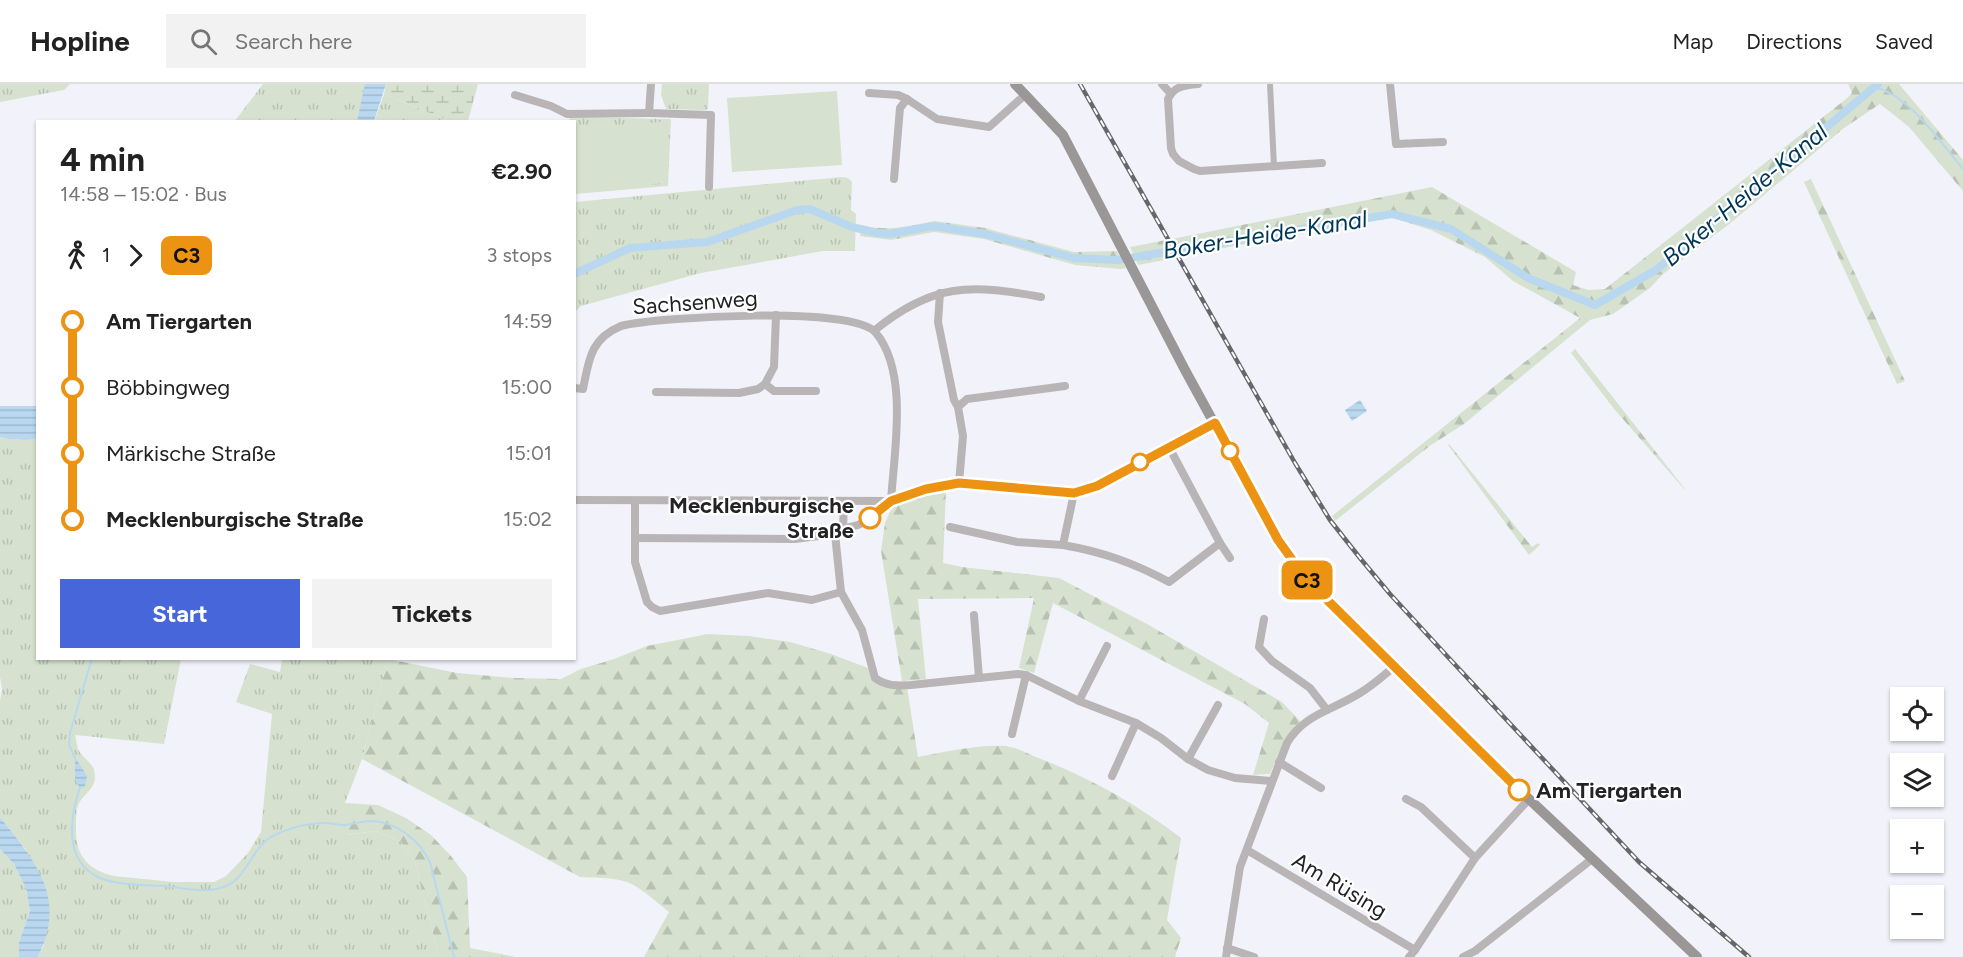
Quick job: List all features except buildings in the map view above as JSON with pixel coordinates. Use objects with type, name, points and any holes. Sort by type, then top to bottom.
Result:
[{"type":"main road","points":[[1015,84],[1063,135],[1278,540],[1293,562],[1333,607],[1529,799],[1697,957]]},
{"type":"street","points":[[650,113],[651,84]]},
{"type":"street","points":[[1162,84],[1171,94]]},
{"type":"street","points":[[1198,84],[1184,86],[1171,94],[1167,106],[1171,148],[1179,161],[1200,171],[1322,163]]},
{"type":"street","points":[[1270,84],[1274,166]]},
{"type":"street","points":[[1390,84],[1396,144],[1443,142]]},
{"type":"street","points":[[869,93],[898,95],[908,99],[937,119],[989,127],[1025,95]]},
{"type":"street","points":[[515,95],[552,106],[567,114],[711,115],[709,187]]},
{"type":"street","points":[[894,179],[900,108],[908,99]]},
{"type":"street","points":[[635,538],[795,539],[835,534],[881,511],[891,501],[897,421],[895,373],[884,345],[875,330],[917,301],[940,293],[973,289],[1041,297]]},
{"type":"street","points":[[940,293],[938,322],[963,436],[959,483]]},
{"type":"street","name":"Sachsenweg","points":[[579,389],[594,347],[613,329],[621,326],[719,315],[776,315],[850,321],[875,330]]},
{"type":"street","points":[[656,392],[739,393],[752,391],[765,384],[774,367],[776,315]]},
{"type":"street","points":[[765,384],[774,391],[816,391]]},
{"type":"street","points":[[958,407],[967,399],[1065,386]]},
{"type":"street","points":[[576,500],[891,501],[926,489],[959,483],[1074,493],[1097,486],[1215,423]]},
{"type":"street","points":[[1169,447],[1230,558]]},
{"type":"street","points":[[1063,545],[1074,493]]},
{"type":"street","points":[[635,501],[635,562],[647,602],[652,608],[660,611],[768,592],[812,600],[841,592]]},
{"type":"street","points":[[843,528],[844,501]]},
{"type":"street","points":[[950,527],[1017,542],[1063,545],[1099,551],[1140,566],[1169,582],[1220,543]]},
{"type":"street","points":[[835,534],[841,592],[862,630],[875,678],[881,682],[894,686],[1026,675],[1079,701],[1136,723],[1208,770],[1235,778],[1271,781]]},
{"type":"street","points":[[974,615],[979,678]]},
{"type":"street","points":[[1264,619],[1259,647],[1272,661],[1310,688],[1327,710]]},
{"type":"street","points":[[1079,701],[1107,646]]},
{"type":"street","points":[[1226,957],[1240,867],[1271,781],[1295,730],[1310,718],[1361,693],[1394,667]]},
{"type":"street","points":[[1012,734],[1026,675]]},
{"type":"street","points":[[1188,759],[1218,705]]},
{"type":"street","points":[[1112,776],[1136,723]]},
{"type":"street","points":[[1279,762],[1321,788]]},
{"type":"street","points":[[1406,799],[1421,807],[1475,858]]},
{"type":"street","points":[[1409,957],[1475,858],[1529,799]]},
{"type":"street","name":"Am Rüsing","points":[[1247,850],[1415,950]]},
{"type":"street","points":[[1463,957],[1475,951],[1592,859]]},
{"type":"street","points":[[1227,948],[1254,957]]},
{"type":"green space","points":[[0,84],[70,84],[64,90],[0,102]]},
{"type":"green space","points":[[263,84],[376,84],[364,120],[236,120]]},
{"type":"green space","points":[[386,84],[478,84],[468,120],[447,120],[384,94]]},
{"type":"green space","points":[[662,84],[709,84],[708,109],[666,109],[661,95]]},
{"type":"green space","points":[[1848,84],[1899,84],[1963,160],[1963,191],[1909,127],[1880,104],[1844,128],[1728,225],[1663,274],[1650,288],[1613,314],[1590,320],[1464,424],[1431,445],[1335,521],[1332,516],[1580,318],[1513,281],[1485,257],[1431,230],[1390,217],[1181,256],[1172,239],[1432,187],[1576,272],[1573,285],[1588,290],[1605,289],[1846,99],[1852,93]]},
{"type":"green space","points":[[837,91],[842,165],[732,172],[727,98]]},
{"type":"green space","points":[[384,94],[447,120],[375,120]]},
{"type":"green space","points":[[572,117],[671,119],[668,186],[576,194],[576,120],[568,120]]},
{"type":"green space","points":[[660,122],[665,183],[576,190],[576,129]]},
{"type":"green space","points":[[848,178],[852,182],[851,210],[856,214],[855,251],[823,251],[701,273],[581,306],[576,311],[576,202]]},
{"type":"green space","points":[[1811,179],[1905,381],[1897,384],[1804,182]]},
{"type":"green space","points":[[935,221],[985,228],[1074,252],[1117,251],[1126,268],[1075,265],[984,239],[934,232],[891,240],[860,236],[862,225],[889,228]]},
{"type":"green space","points":[[1166,240],[1176,258],[1138,265],[1130,247]]},
{"type":"green space","points":[[1575,349],[1685,490],[1615,410],[1571,353]]},
{"type":"green space","points":[[0,437],[36,439],[36,660],[181,660],[164,744],[75,735],[78,749],[91,764],[95,776],[94,784],[79,803],[77,811],[76,836],[84,859],[96,869],[114,876],[174,882],[214,882],[226,876],[248,853],[261,832],[272,714],[236,702],[250,664],[280,672],[282,660],[388,660],[362,759],[345,803],[347,835],[375,831],[401,842],[415,862],[439,957],[38,957],[44,945],[26,850],[0,817],[0,701],[2,689],[0,677]]},
{"type":"green space","points":[[1448,445],[1532,547],[1538,543],[1540,545],[1529,555]]},
{"type":"green space","points":[[946,490],[943,563],[1059,578],[1147,624],[1282,702],[1300,721],[1285,741],[1270,774],[1253,775],[1269,723],[1245,704],[1053,603],[1034,673],[1019,668],[1034,598],[918,599],[926,679],[902,681],[881,551],[885,523],[893,505]]},
{"type":"green space","points":[[708,634],[749,636],[790,642],[831,654],[871,669],[881,683],[907,687],[918,757],[973,747],[1005,746],[1021,750],[1093,782],[1129,803],[1181,838],[1167,920],[1181,938],[1175,957],[644,957],[669,912],[643,891],[621,880],[580,877],[362,759],[388,660],[457,673],[561,679],[581,669],[647,646]]},
{"type":"green space","points":[[345,803],[378,805],[406,818],[431,835],[467,877],[470,948],[516,957],[439,957],[415,862],[401,842],[375,831],[346,835]]},
{"type":"green space","points":[[0,849],[14,864],[26,888],[30,911],[19,942],[19,957],[0,957]]},
{"type":"water","points":[[365,84],[386,84],[374,120],[357,120]]},
{"type":"water","points":[[1360,400],[1367,411],[1352,421],[1345,410]]},
{"type":"water","points":[[0,406],[36,406],[36,439],[0,437]]},
{"type":"water","points":[[75,757],[87,776],[85,786],[80,789],[75,779]]},
{"type":"water","points":[[0,817],[35,865],[48,898],[50,916],[38,957],[19,957],[19,942],[30,911],[26,888],[14,864],[0,849]]},
{"type":"waterway","name":"Boker-Heide-Kanal","points":[[576,273],[630,248],[707,242],[797,210],[810,209],[852,227],[877,233],[889,234],[933,226],[985,234],[1074,258],[1118,260],[1392,214],[1451,229],[1528,278],[1595,305],[1656,270],[1878,84]]},
{"type":"waterway","points":[[1873,87],[1886,91],[1911,109],[1923,120],[1963,169]]},
{"type":"waterway","points":[[75,758],[69,745],[70,733],[91,660]]},
{"type":"waterway","points":[[80,787],[72,825],[75,850],[88,871],[100,878],[122,883],[212,890],[233,882],[244,871],[262,844],[274,835],[288,830],[318,823],[343,825],[370,821],[398,828],[420,846],[430,862],[454,957]]},
{"type":"railway","points":[[1080,84],[1295,463],[1330,520],[1390,594],[1639,862],[1749,957]]},
{"type":"bus line","name":"C3","points":[[870,518],[891,501],[926,489],[959,483],[1074,493],[1097,486],[1215,423],[1278,540],[1306,579],[1519,790]]},
{"type":"place","name":"Mecklenburgische Straße","points":[[870,518]]},
{"type":"place","name":"Am Tiergarten","points":[[1519,790]]}]
